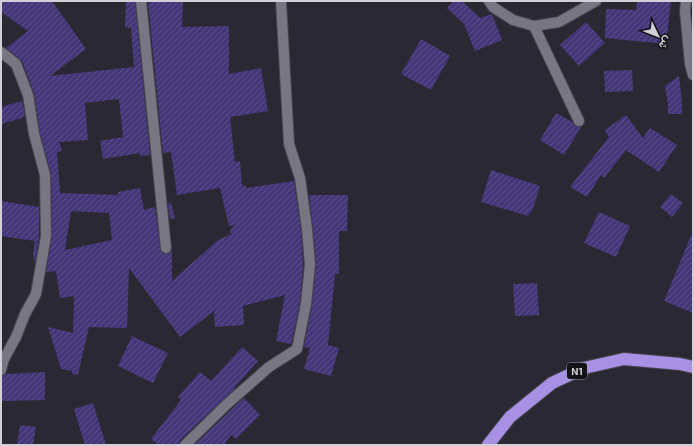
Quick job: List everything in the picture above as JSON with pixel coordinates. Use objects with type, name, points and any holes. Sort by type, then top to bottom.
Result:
[{"type":"highway","name":"N1","points":[[488,445],[510,417],[552,383],[584,368],[624,359],[680,364],[693,368]]},
{"type":"street","points":[[140,1],[166,248]]},
{"type":"street","points":[[185,445],[226,405],[269,367],[297,350],[306,304],[310,264],[300,178],[289,144],[281,1]]},
{"type":"street","points":[[489,1],[494,7],[513,20],[534,26],[559,22],[596,1]]},
{"type":"street","points":[[686,1],[685,11],[687,34],[690,64],[693,75]]},
{"type":"street","points":[[534,26],[579,121]]},
{"type":"street","points":[[1,52],[16,64],[28,95],[34,134],[45,175],[46,236],[36,294],[4,359],[1,370]]},
{"type":"building","points":[[1,1],[52,1],[86,49],[50,76],[134,67],[131,28],[125,27],[126,1],[135,1],[150,155],[140,156],[140,153],[103,159],[100,141],[123,137],[119,99],[85,103],[88,140],[59,142],[62,151],[57,152],[60,193],[118,195],[118,192],[140,188],[144,210],[155,207],[161,251],[163,254],[166,254],[172,251],[172,281],[218,240],[231,234],[230,230],[235,225],[229,226],[220,188],[177,195],[171,152],[163,153],[148,1],[183,1],[182,27],[229,26],[229,74],[261,68],[268,111],[230,117],[235,162],[240,161],[242,186],[245,185],[246,188],[294,181],[301,230],[303,264],[300,303],[291,344],[276,341],[285,295],[243,306],[244,325],[215,327],[214,311],[180,337],[129,268],[127,328],[89,327],[78,375],[72,374],[72,371],[61,369],[48,327],[73,333],[74,296],[60,298],[56,271],[46,272],[52,236],[51,173],[40,133],[34,93],[22,61],[6,48],[28,31],[1,12]],"holes":[[[71,211],[109,213],[112,240],[65,250]]]},
{"type":"building","points":[[454,1],[462,1],[480,18],[492,14],[502,40],[475,51],[464,24],[447,8]]},
{"type":"building","points":[[637,1],[671,1],[666,44],[605,38],[606,9],[636,10]]},
{"type":"building","points":[[586,22],[605,43],[579,66],[560,45]]},
{"type":"building","points":[[421,39],[450,56],[431,90],[401,74]]},
{"type":"building","points":[[632,70],[633,91],[605,92],[604,71]]},
{"type":"building","points":[[679,76],[682,114],[668,114],[665,86]]},
{"type":"building","points":[[22,101],[25,116],[1,124],[1,107]]},
{"type":"building","points":[[556,113],[572,122],[576,127],[581,127],[564,155],[540,140]]},
{"type":"building","points":[[626,115],[643,138],[650,128],[677,145],[659,172],[626,150],[604,178],[601,175],[587,197],[570,187],[609,137],[605,130]]},
{"type":"building","points":[[491,170],[540,186],[533,209],[528,216],[481,202]]},
{"type":"building","points":[[671,194],[683,203],[672,217],[660,207]]},
{"type":"building","points":[[309,195],[348,195],[347,231],[339,231],[339,274],[335,274],[328,345],[339,348],[331,376],[304,369],[310,348],[304,347],[312,305],[316,265]]},
{"type":"building","points":[[1,201],[39,207],[39,236],[35,263],[33,253],[35,241],[1,236]]},
{"type":"building","points":[[171,203],[175,218],[170,219],[168,204]]},
{"type":"building","points":[[599,212],[630,226],[616,257],[584,243]]},
{"type":"building","points":[[693,231],[693,313],[664,301]]},
{"type":"building","points":[[537,283],[539,315],[515,316],[513,284]]},
{"type":"building","points":[[132,336],[168,353],[153,383],[118,366]]},
{"type":"building","points":[[242,347],[258,361],[234,388],[235,389],[180,440],[179,445],[159,445],[151,439],[181,400],[178,397],[200,372],[211,381]]},
{"type":"building","points":[[45,372],[45,400],[2,401],[2,376],[6,374]]},
{"type":"building","points":[[244,398],[260,415],[236,439],[231,435],[224,445],[194,445]]},
{"type":"building","points":[[93,403],[106,445],[85,445],[74,409]]},
{"type":"building","points":[[20,425],[36,427],[33,445],[17,445]]}]
